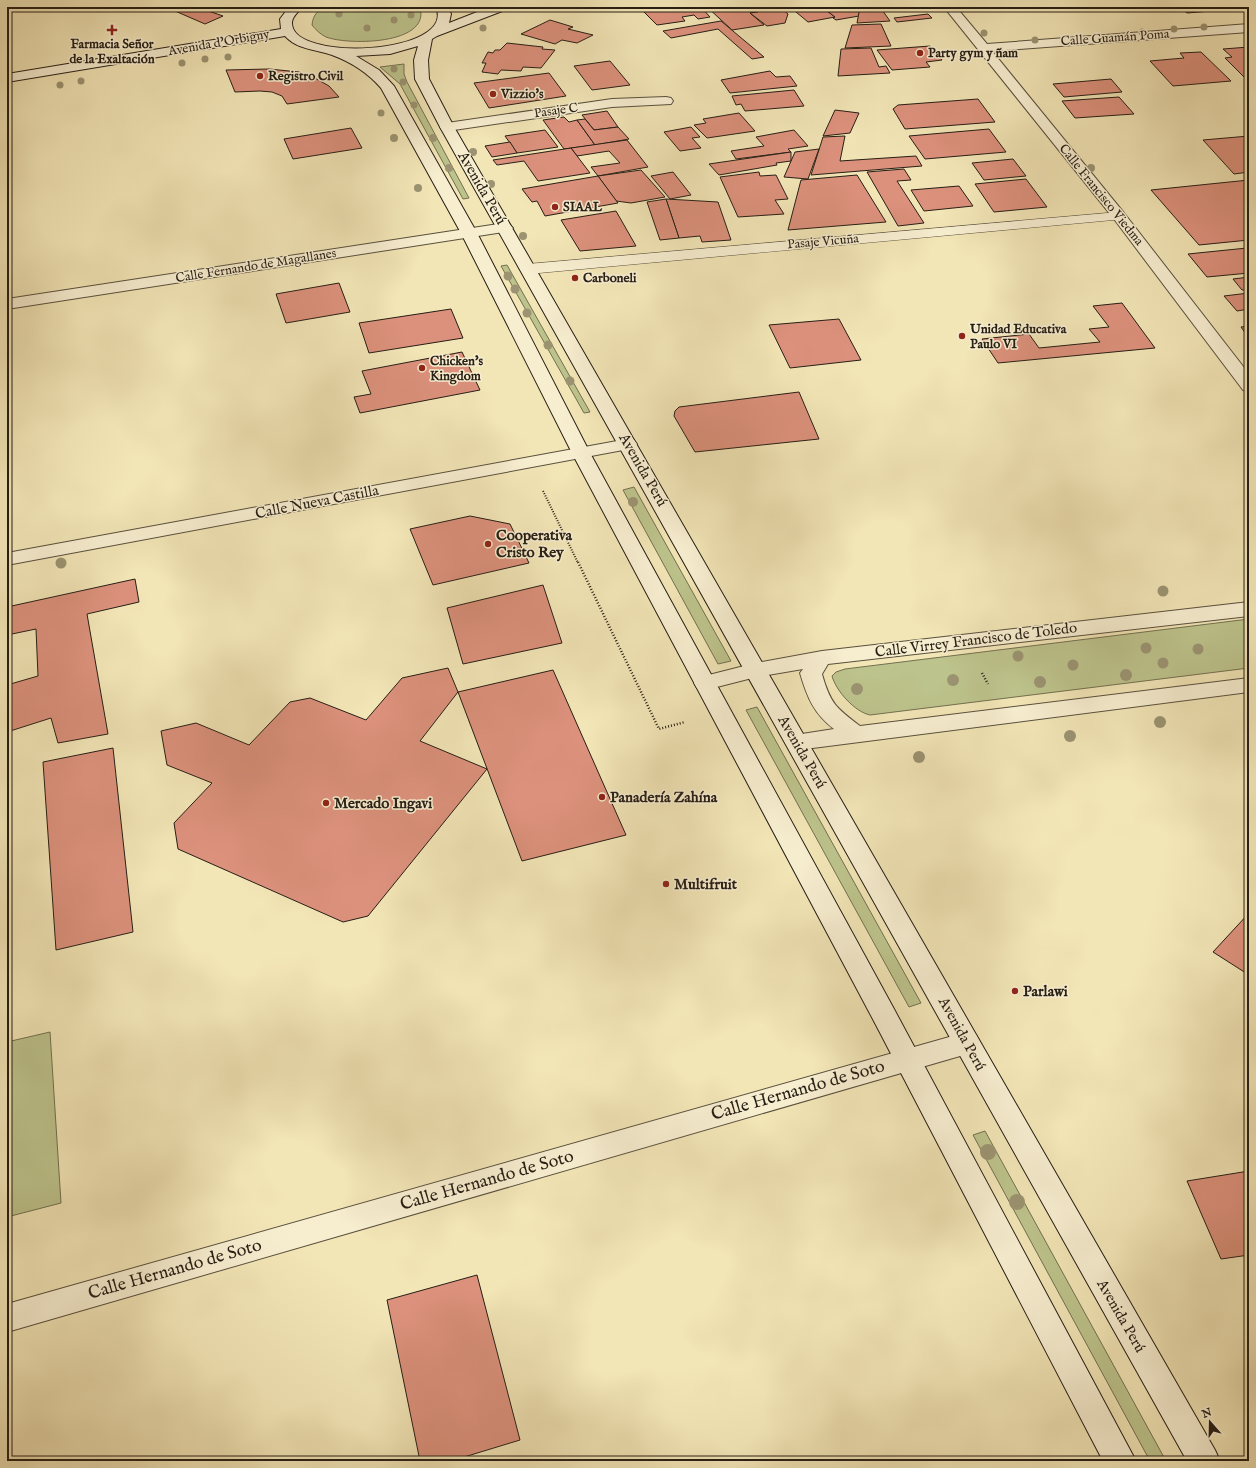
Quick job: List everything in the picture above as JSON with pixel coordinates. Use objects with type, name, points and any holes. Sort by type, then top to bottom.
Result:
[{"type":"main road","points":[[296,7],[288,15],[286,21],[288,32],[294,38],[305,44],[330,50],[360,62],[375,73],[387,86],[469,233],[581,453],[907,1060],[1120,1461]]},
{"type":"main road","points":[[430,35],[440,27],[445,17],[442,7]]},
{"type":"main road","points":[[330,50],[360,52],[403,46],[501,7]]},
{"type":"main road","name":"Calle Francisco Viedma","points":[[950,7],[1118,216],[1249,386]]},
{"type":"main road","name":"Calle Guamán Poma","points":[[982,48],[1249,28]]},
{"type":"main road","name":"Avenida d'Orbigny","points":[[7,78],[288,32]]},
{"type":"main road","name":"Avenida Perú","points":[[430,35],[421,60],[422,79],[447,127],[1204,1461]]},
{"type":"main road","name":"Pasaje C","points":[[447,127],[612,103],[666,101]]},
{"type":"main road","name":"Calle Fernando de Magallanes","points":[[7,304],[505,228]]},
{"type":"main road","name":"Calle Nueva Castilla","points":[[7,559],[628,444]]},
{"type":"main road","name":"Calle Virrey Francisco de Toledo","points":[[705,684],[756,670],[822,658],[1249,609]]},
{"type":"main road","points":[[822,658],[811,673],[817,695],[830,715],[855,734]]},
{"type":"main road","points":[[797,742],[1249,684]]},
{"type":"main road","name":"Calle Hernando de Soto","points":[[7,1318],[967,1044]]},
{"type":"lane","name":"Pasaje Vicuña","points":[[528,269],[1118,216]]},
{"type":"path","points":[[542,488],[660,729]]},
{"type":"path","points":[[979,666],[989,686]]},
{"type":"green space","points":[[326,7],[415,7],[421,13],[418,24],[410,31],[397,37],[382,40],[350,41],[336,40],[326,37],[318,32],[312,25],[316,14]]},
{"type":"green space","points":[[404,64],[404,74],[407,82],[469,198],[463,199],[400,84],[380,67]]},
{"type":"green space","points":[[507,265],[590,412],[584,413],[501,266]]},
{"type":"green space","points":[[634,487],[731,661],[718,664],[623,490]]},
{"type":"green space","points":[[1249,619],[1249,668],[870,715],[858,710],[847,700],[834,682],[832,676],[836,672],[845,669]]},
{"type":"green space","points":[[757,707],[921,1003],[909,1007],[746,710]]},
{"type":"green space","points":[[50,1032],[61,1203],[7,1217],[7,1042]]},
{"type":"green space","points":[[985,1131],[1166,1461],[1150,1461],[973,1135]]},
{"type":"building","points":[[187,7],[197,7],[223,16],[205,24],[175,11]]},
{"type":"building","points":[[639,7],[701,7],[710,17],[698,19],[694,15],[682,17],[685,21],[657,25]]},
{"type":"building","points":[[707,7],[752,7],[758,12],[750,13],[764,25],[732,30]]},
{"type":"building","points":[[752,7],[780,7],[788,14],[785,23],[767,26],[750,13],[758,12]]},
{"type":"building","points":[[790,7],[822,7],[835,17],[808,22]]},
{"type":"building","points":[[822,7],[860,7],[859,16],[836,20],[833,18],[835,17]]},
{"type":"building","points":[[860,7],[880,7],[890,21],[857,23]]},
{"type":"building","points":[[905,7],[923,7],[924,9],[908,10]]},
{"type":"building","points":[[1180,7],[1219,7],[1223,10],[1187,13]]},
{"type":"building","points":[[928,14],[932,18],[897,22],[894,18]]},
{"type":"building","points":[[550,20],[573,27],[568,29],[593,35],[577,43],[562,40],[555,44],[521,34]]},
{"type":"building","points":[[721,21],[764,57],[752,59],[718,29],[671,38],[663,31]]},
{"type":"building","points":[[881,24],[891,46],[845,48],[852,25]]},
{"type":"building","points":[[507,43],[543,47],[542,49],[555,50],[541,68],[523,67],[521,71],[501,70],[498,74],[482,72],[486,63],[482,63],[488,52],[493,53],[495,50],[500,50]]},
{"type":"building","points":[[930,46],[942,60],[926,62],[930,67],[892,70],[877,50]]},
{"type":"building","points":[[1249,47],[1249,80],[1247,80],[1225,58],[1232,57],[1223,49]]},
{"type":"building","points":[[871,48],[879,67],[886,66],[890,73],[838,76],[841,49]]},
{"type":"building","points":[[1201,52],[1231,81],[1173,86],[1150,61],[1184,58],[1180,53]]},
{"type":"building","points":[[610,61],[630,85],[592,90],[574,66]]},
{"type":"building","points":[[269,69],[299,72],[315,78],[329,86],[339,97],[287,104],[282,96],[272,92],[235,92],[226,70]]},
{"type":"building","points":[[770,71],[776,77],[790,76],[797,86],[730,93],[721,80]]},
{"type":"building","points":[[549,73],[566,96],[489,108],[474,83]]},
{"type":"building","points":[[1111,79],[1122,92],[1064,97],[1053,84]]},
{"type":"building","points":[[794,90],[804,106],[745,111],[741,104],[736,105],[732,96]]},
{"type":"building","points":[[1119,97],[1134,114],[1075,118],[1062,101]]},
{"type":"building","points":[[978,99],[995,122],[905,129],[893,109],[898,105]]},
{"type":"building","points":[[835,110],[859,113],[850,133],[823,136]]},
{"type":"building","points":[[607,111],[618,127],[594,130],[582,115]]},
{"type":"building","points":[[739,113],[755,131],[707,138],[694,125],[706,123],[703,119]]},
{"type":"building","points":[[564,117],[569,122],[577,120],[595,145],[564,149],[543,120]]},
{"type":"building","points":[[585,119],[594,130],[618,127],[629,139],[595,145],[577,120]]},
{"type":"building","points":[[691,127],[700,137],[692,138],[701,148],[680,151],[664,132]]},
{"type":"building","points":[[351,128],[362,148],[293,159],[284,139]]},
{"type":"building","points":[[989,129],[1006,152],[925,159],[909,136]]},
{"type":"building","points":[[545,130],[558,147],[517,153],[505,136]]},
{"type":"building","points":[[794,130],[808,146],[788,149],[791,152],[736,159],[731,151],[764,146],[756,137]]},
{"type":"building","points":[[845,136],[840,161],[916,156],[922,166],[811,175],[823,137]]},
{"type":"building","points":[[1249,136],[1249,172],[1234,174],[1203,140]]},
{"type":"building","points":[[627,140],[648,167],[598,176],[591,167],[620,163],[609,151],[577,156],[571,148]]},
{"type":"building","points":[[510,142],[517,153],[492,157],[485,146]]},
{"type":"building","points":[[571,148],[590,173],[538,181],[524,161],[497,165],[493,160]]},
{"type":"building","points":[[819,149],[808,179],[784,177],[795,152]]},
{"type":"building","points":[[791,152],[791,161],[776,163],[777,165],[719,175],[709,164]]},
{"type":"building","points":[[1013,159],[1026,176],[984,180],[972,163]]},
{"type":"building","points":[[904,169],[911,180],[897,181],[924,223],[898,226],[867,172]]},
{"type":"building","points":[[641,170],[665,197],[631,203],[616,201],[598,176]]},
{"type":"building","points":[[673,172],[691,195],[670,199],[651,176]]},
{"type":"building","points":[[759,172],[760,176],[776,175],[788,199],[775,200],[784,214],[738,217],[720,177]]},
{"type":"building","points":[[857,175],[886,222],[788,230],[801,180]]},
{"type":"building","points":[[598,176],[618,203],[545,216],[537,201],[532,202],[522,189]]},
{"type":"building","points":[[1026,179],[1047,207],[994,212],[975,184]]},
{"type":"building","points":[[1249,180],[1249,240],[1199,245],[1151,190]]},
{"type":"building","points":[[959,186],[973,206],[924,211],[911,190]]},
{"type":"building","points":[[666,199],[718,202],[731,240],[702,242],[700,236],[679,238]]},
{"type":"building","points":[[666,199],[679,238],[660,240],[647,202]]},
{"type":"building","points":[[616,211],[636,246],[580,251],[561,220]]},
{"type":"building","points":[[1247,248],[1249,250],[1249,273],[1207,277],[1188,254]]},
{"type":"building","points":[[1249,277],[1249,290],[1242,290],[1233,279]]},
{"type":"building","points":[[339,283],[350,312],[286,323],[276,294]]},
{"type":"building","points":[[1249,293],[1249,309],[1237,311],[1224,296]]},
{"type":"building","points":[[1122,303],[1155,348],[998,363],[982,339],[1029,334],[1039,348],[1100,342],[1089,329],[1109,327],[1093,306]]},
{"type":"building","points":[[451,309],[463,338],[369,353],[359,323]]},
{"type":"building","points":[[839,319],[861,360],[790,368],[769,325]]},
{"type":"building","points":[[1249,326],[1249,338],[1241,327]]},
{"type":"building","points":[[462,352],[480,390],[360,413],[354,397],[371,394],[362,371]]},
{"type":"building","points":[[799,392],[819,439],[695,452],[674,416],[675,411],[679,407]]},
{"type":"building","points":[[470,516],[510,524],[529,563],[433,585],[410,529]]},
{"type":"building","points":[[135,579],[139,602],[87,614],[108,734],[58,743],[51,718],[7,732],[7,685],[38,676],[36,629],[7,635],[7,607]]},
{"type":"building","points":[[543,585],[562,643],[463,664],[447,608]]},
{"type":"building","name":"Mercado Ingavi","points":[[448,668],[458,692],[420,741],[487,769],[368,916],[343,922],[178,849],[174,823],[212,783],[167,765],[161,731],[196,723],[249,745],[290,702],[310,698],[366,720],[402,678]]},
{"type":"building","points":[[553,670],[626,835],[522,861],[458,692]]},
{"type":"building","points":[[113,748],[133,932],[56,950],[43,762]]},
{"type":"building","points":[[1249,913],[1249,975],[1213,952]]},
{"type":"building","points":[[1249,1171],[1249,1255],[1221,1259],[1187,1181]]},
{"type":"building","points":[[477,1275],[520,1440],[451,1461],[420,1461],[387,1300]]},
{"type":"place","name":"Farmacia Señor de la Exaltación","points":[[112,30]]},
{"type":"place","name":"Party gym y ñam","points":[[920,53]]},
{"type":"place","name":"Registro Civil","points":[[260,76]]},
{"type":"place","name":"Vizzio's","points":[[493,94]]},
{"type":"place","name":"SIAAL","points":[[555,207]]},
{"type":"place","name":"Carboneli","points":[[575,278]]},
{"type":"place","name":"Unidad Educativa Paulo VI","points":[[962,336]]},
{"type":"place","name":"Chicken's Kingdom","points":[[422,368]]},
{"type":"place","name":"Cooperativa Cristo Rey","points":[[488,544]]},
{"type":"place","name":"Panadería Zahína","points":[[602,797]]},
{"type":"place","name":"Mercado Ingavi","points":[[326,803]]},
{"type":"place","name":"Multifruit","points":[[666,884]]},
{"type":"place","name":"Parlawi","points":[[1015,991]]}]
